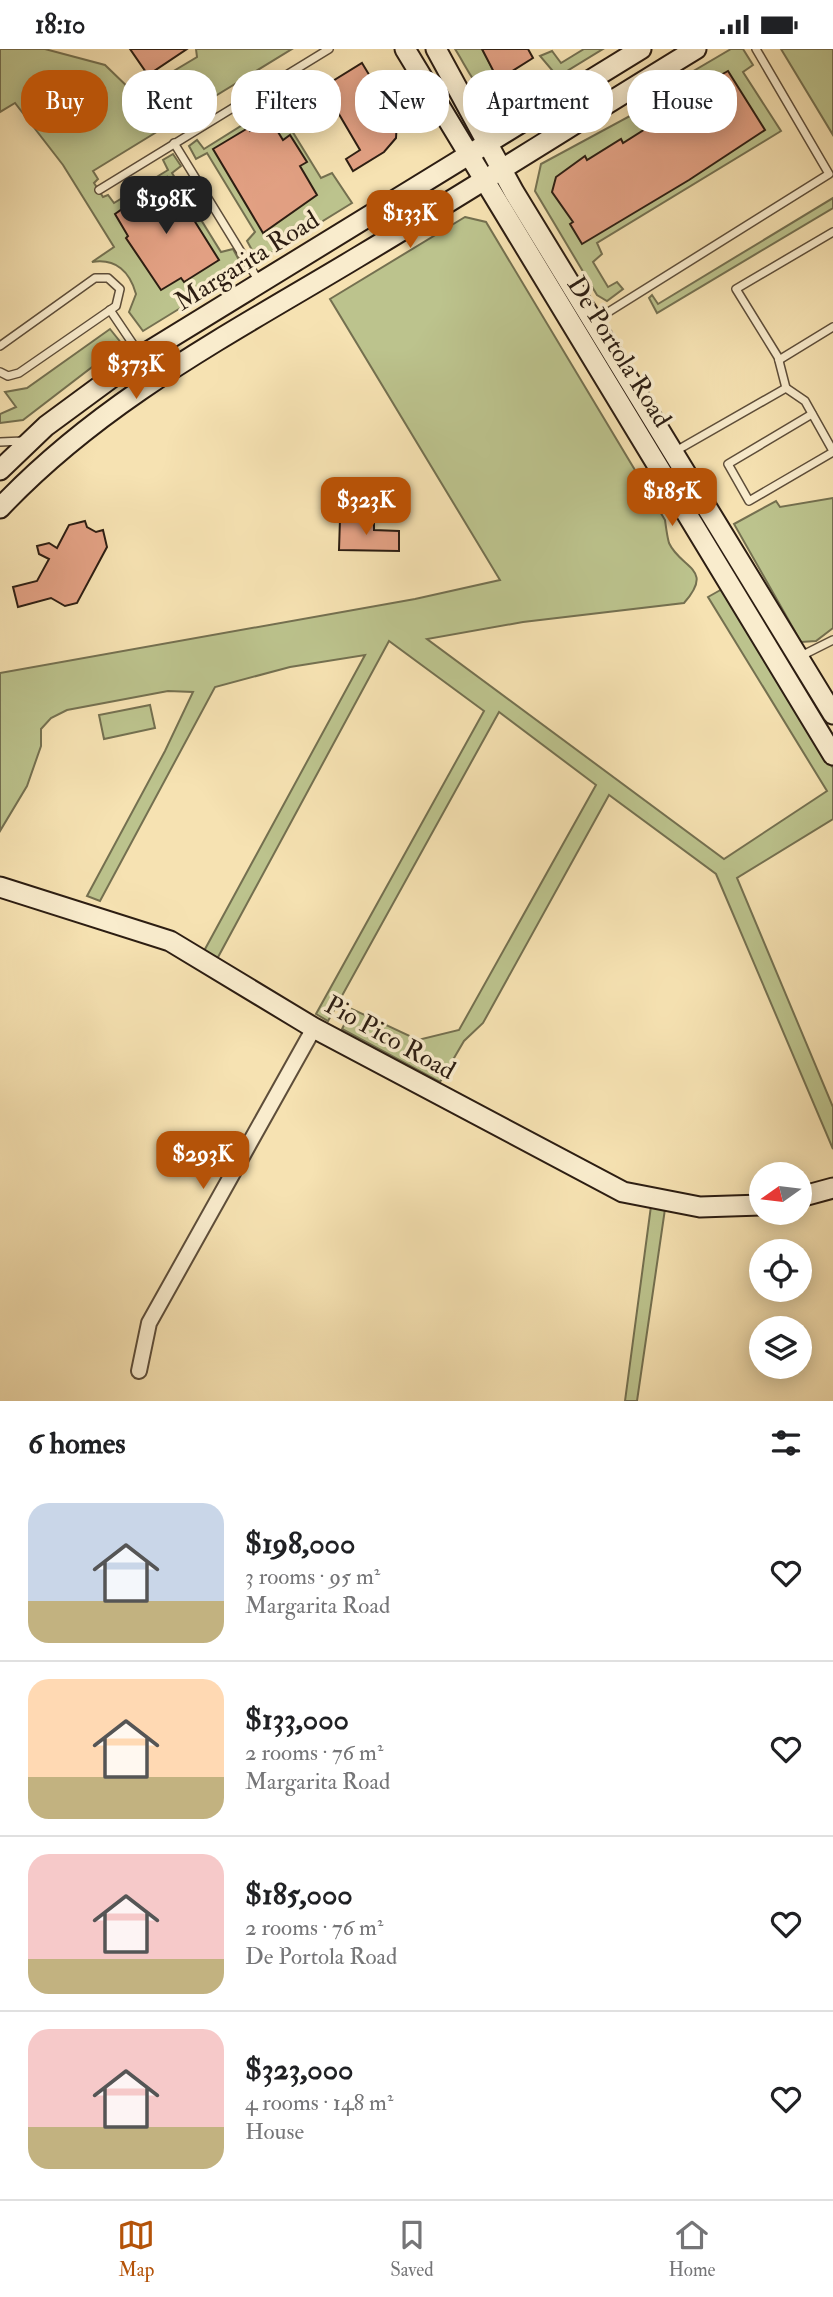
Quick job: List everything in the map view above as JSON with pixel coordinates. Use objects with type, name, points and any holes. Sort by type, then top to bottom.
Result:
[{"type":"main road","name":"De Portola Road","points":[[405,49],[833,755]]},
{"type":"main road","name":"De Portola Road","points":[[436,49],[502,169],[833,714]]},
{"type":"main road","name":"Margarita Road","points":[[0,470],[30,441],[141,356],[641,49]]},
{"type":"main road","name":"Margarita Road","points":[[0,507],[81,431],[133,392],[484,181],[696,49]]},
{"type":"main road","points":[[81,431],[100,403],[136,377],[142,366],[141,356]]},
{"type":"main road","points":[[688,516],[701,525],[713,541],[779,652],[788,657],[797,657]]},
{"type":"main road","name":"Pio Pico Road","points":[[0,887],[170,941],[314,1028],[623,1192],[699,1207],[749,1205]]},
{"type":"main road","points":[[812,1194],[833,1188]]},
{"type":"street","points":[[139,1371],[149,1324],[314,1028]]},
{"type":"lane","points":[[99,190],[329,49]]},
{"type":"lane","points":[[593,321],[831,178],[756,49]]},
{"type":"lane","points":[[174,143],[260,283]]},
{"type":"lane","points":[[812,414],[728,464],[749,501],[833,451],[805,401],[786,388],[779,360],[736,289],[833,232]]},
{"type":"lane","points":[[0,346],[95,278],[108,278],[120,289],[118,302],[110,310],[19,373],[8,376],[0,372]]},
{"type":"lane","points":[[110,310],[141,356]]},
{"type":"lane","points":[[779,360],[833,327]]},
{"type":"lane","points":[[674,452],[786,388]]},
{"type":"lane","points":[[0,442],[30,441]]},
{"type":"lane","points":[[797,657],[833,639]]},
{"type":"green space","points":[[0,49],[45,49],[105,65],[122,81],[122,133],[155,133],[93,171],[98,179],[94,183],[103,197],[108,195],[114,203],[168,170],[163,160],[173,154],[181,166],[172,173],[221,252],[233,249],[244,269],[143,331],[129,312],[136,294],[126,273],[108,262],[92,262],[114,247],[63,165],[38,133],[108,133],[108,70],[21,70],[21,111],[15,103],[0,112]]},
{"type":"green space","points":[[196,49],[292,49],[258,70],[231,70],[231,86],[217,95],[217,70],[175,70],[197,57]]},
{"type":"green space","points":[[455,49],[482,49],[493,70],[468,70]]},
{"type":"green space","points":[[584,49],[603,49],[569,70],[552,70],[540,56],[552,51],[561,63]]},
{"type":"green space","points":[[731,49],[743,49],[753,65],[743,72],[781,131],[597,243],[602,254],[593,262],[608,287],[617,282],[623,289],[607,301],[597,295],[535,191],[541,164],[598,133],[613,133],[613,125],[627,118],[627,133],[737,133],[737,70],[695,70]]},
{"type":"green space","points":[[781,49],[833,49],[833,135]]},
{"type":"green space","points":[[231,132],[293,133],[321,178],[332,173],[352,203],[258,261],[247,241],[255,232],[207,153],[196,159],[189,146],[197,140],[204,149]]},
{"type":"green space","points":[[833,198],[833,208],[657,313],[649,298],[652,295],[658,304]]},
{"type":"green space","points":[[465,217],[486,222],[665,520],[669,543],[674,552],[693,570],[696,583],[684,603],[523,622],[427,639],[724,859],[827,791],[708,597],[724,588],[833,768],[833,819],[737,878],[833,1107],[833,1149],[716,874],[609,795],[483,1023],[464,1041],[440,1082],[342,1029],[352,1009],[418,1040],[459,1030],[596,785],[499,712],[328,1021],[316,1014],[484,711],[389,641],[217,959],[204,951],[365,655],[290,667],[215,687],[100,901],[87,896],[165,751],[193,692],[168,691],[67,710],[51,718],[41,729],[41,746],[27,786],[0,831],[0,673],[415,599],[500,580],[330,299]]},
{"type":"green space","points":[[110,329],[122,344],[23,420],[0,423],[0,414],[16,407],[5,392],[27,388]]},
{"type":"green space","points":[[833,498],[833,628],[816,641],[801,642],[734,524],[776,501],[780,507]]},
{"type":"green space","points":[[150,705],[155,728],[104,739],[99,715]]},
{"type":"green space","points":[[651,1206],[665,1209],[637,1401],[625,1401]]},
{"type":"building","points":[[130,49],[187,49],[156,70],[145,70]]},
{"type":"building","points":[[482,49],[528,49],[533,58],[514,70],[493,70]]},
{"type":"building","points":[[362,63],[366,70],[355,70],[355,133],[396,133],[396,138],[384,152],[353,171],[346,159],[360,150],[341,118],[341,76]]},
{"type":"building","points":[[737,85],[765,130],[689,180],[582,244],[570,224],[573,222],[552,192],[556,177],[585,156],[587,160],[621,139],[623,143],[639,133],[737,133]]},
{"type":"building","points":[[240,133],[279,133],[283,140],[290,135],[307,162],[300,166],[317,195],[263,233],[213,149]]},
{"type":"building","points":[[167,177],[219,260],[184,282],[181,278],[161,290],[126,238],[128,236],[115,214]]},
{"type":"building","points":[[340,519],[374,520],[374,530],[399,531],[399,551],[339,550]]},
{"type":"building","points":[[85,521],[87,527],[96,532],[103,530],[107,547],[77,603],[65,606],[51,598],[18,607],[13,587],[37,581],[49,559],[39,554],[37,546],[49,543],[57,548],[69,525]]}]
